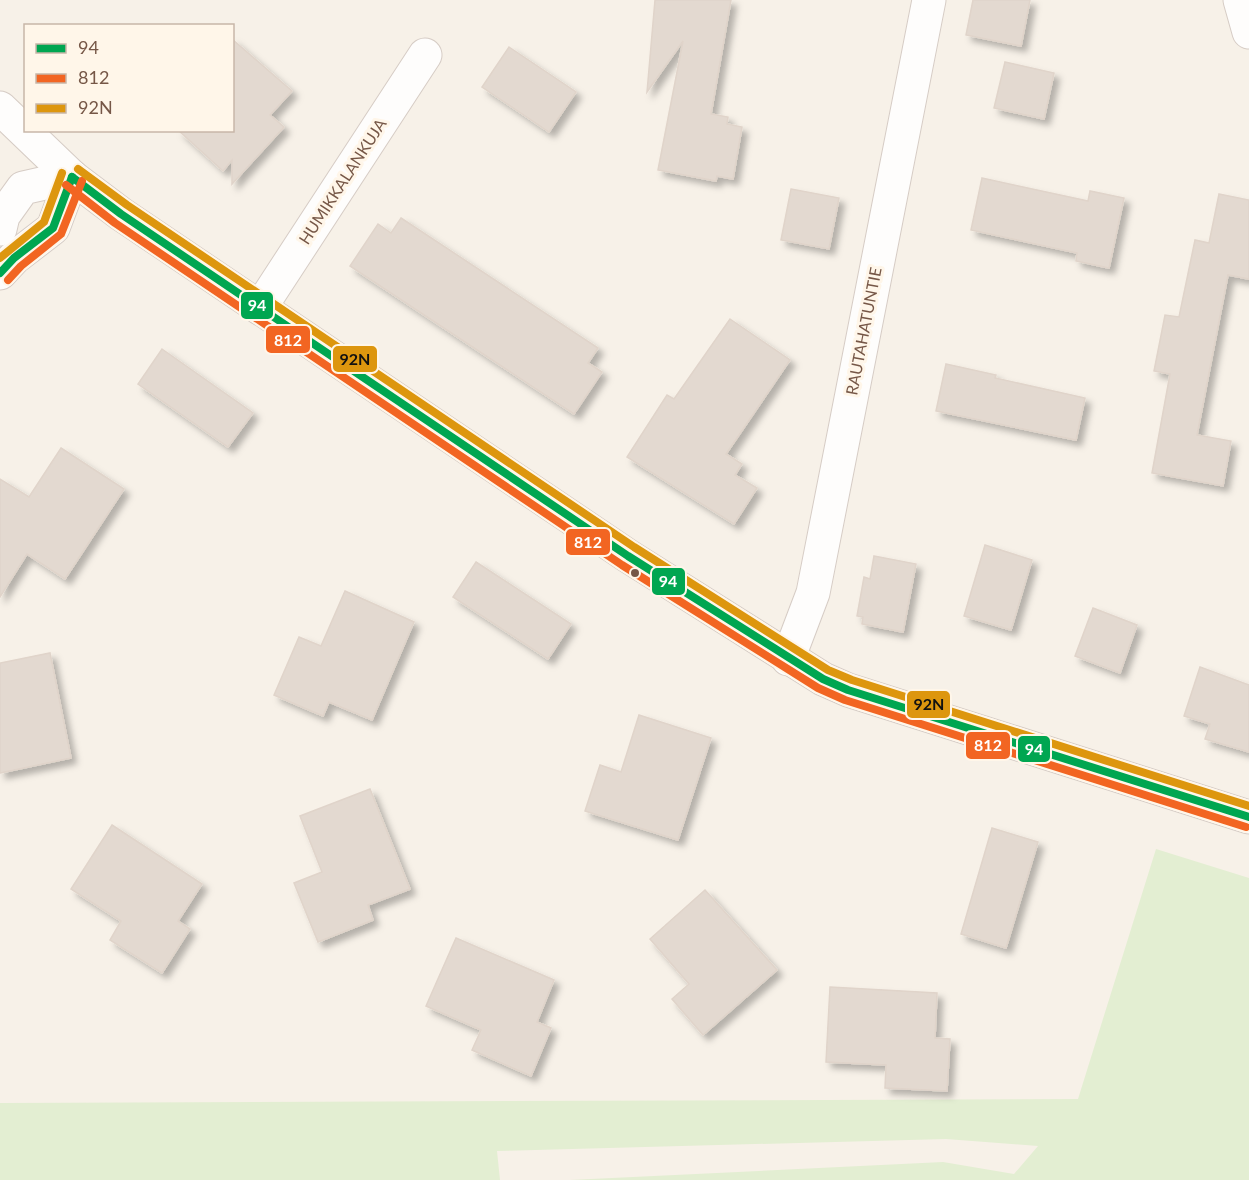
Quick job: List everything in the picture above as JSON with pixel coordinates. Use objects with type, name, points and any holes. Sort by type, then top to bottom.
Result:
[{"type":"street","name":"RAUTAHATUNTIE","points":[[788,659],[813,593],[929,0]]},
{"type":"street","points":[[1240,0],[1249,32]]},
{"type":"street","name":"HUMIKKALANKUJA","points":[[260,308],[425,55]]},
{"type":"street","points":[[0,108],[24,131]]},
{"type":"street","points":[[25,132],[72,177],[121,214],[628,556],[823,679],[848,690],[1249,817]]},
{"type":"street","points":[[0,229],[3,216],[23,188],[72,177]]},
{"type":"street","points":[[0,273],[53,228],[72,177]]},
{"type":"green space","points":[[1156,849],[1249,878],[1249,1180],[570,1180],[943,1162],[1014,1174],[1038,1146],[946,1139],[497,1151],[500,1180],[0,1180],[0,1103],[1078,1099]]},
{"type":"building","points":[[655,0],[731,0],[711,114],[728,117],[727,124],[742,127],[733,179],[717,176],[716,181],[658,170],[683,41],[647,92]]},
{"type":"building","points":[[973,0],[1030,0],[1021,46],[966,35]]},
{"type":"building","points":[[234,41],[292,91],[270,115],[284,127],[232,184],[232,160],[223,171],[180,132],[234,132]]},
{"type":"building","points":[[509,47],[576,92],[549,132],[482,87]]},
{"type":"building","points":[[1005,62],[1054,73],[1044,119],[994,108]]},
{"type":"building","points":[[982,178],[1088,201],[1090,191],[1124,198],[1109,268],[1076,261],[1077,253],[971,230]]},
{"type":"building","points":[[791,189],[839,198],[829,249],[781,240]]},
{"type":"building","points":[[1219,194],[1249,200],[1249,279],[1228,275],[1197,435],[1231,441],[1223,486],[1152,473],[1170,374],[1154,371],[1165,315],[1179,317],[1195,240],[1209,243]]},
{"type":"building","points":[[401,218],[598,348],[588,363],[602,372],[574,414],[350,266],[378,224],[391,233]]},
{"type":"building","points":[[730,319],[790,360],[726,454],[742,464],[735,475],[757,488],[734,524],[627,457],[667,395],[674,399]]},
{"type":"building","points":[[162,349],[253,413],[228,447],[138,384]]},
{"type":"building","points":[[946,364],[996,375],[995,378],[1085,398],[1076,440],[936,411]]},
{"type":"building","points":[[61,448],[124,489],[65,579],[27,554],[0,597],[0,479],[29,497]]},
{"type":"building","points":[[985,545],[1032,560],[1011,630],[964,616]]},
{"type":"building","points":[[874,556],[916,564],[903,632],[862,624],[863,617],[857,616],[864,577],[870,579]]},
{"type":"building","points":[[476,562],[571,624],[548,659],[453,597]]},
{"type":"building","points":[[345,591],[414,622],[372,720],[329,702],[323,716],[274,695],[299,637],[321,646]]},
{"type":"building","points":[[1093,608],[1137,625],[1120,673],[1075,656]]},
{"type":"building","points":[[50,653],[71,758],[0,773],[0,663]]},
{"type":"building","points":[[1200,667],[1249,685],[1249,752],[1205,739],[1210,724],[1184,716]]},
{"type":"building","points":[[639,715],[711,738],[678,840],[585,811],[600,765],[621,772]]},
{"type":"building","points":[[370,789],[410,889],[368,905],[373,920],[318,942],[294,883],[322,872],[300,816]]},
{"type":"building","points":[[112,825],[202,884],[178,921],[190,929],[162,973],[110,940],[121,921],[71,889]]},
{"type":"building","points":[[992,828],[1038,842],[1006,948],[961,934]]},
{"type":"building","points":[[705,890],[777,970],[703,1035],[672,999],[689,984],[650,939]]},
{"type":"building","points":[[456,938],[554,980],[537,1022],[551,1028],[531,1076],[472,1050],[481,1030],[426,1006]]},
{"type":"building","points":[[830,987],[937,993],[935,1038],[950,1039],[947,1091],[885,1088],[886,1065],[826,1062]]},
{"type":"transit line","name":"92N","points":[[78,169],[127,205],[634,547],[828,670],[852,680],[1249,806]]},
{"type":"transit line","name":"92N","points":[[0,258],[44,222],[62,173]]},
{"type":"transit line","name":"94","points":[[72,177],[121,214],[628,556],[823,679],[848,690],[1249,817]]},
{"type":"transit line","name":"94","points":[[0,273],[14,258],[53,228],[72,177]]},
{"type":"transit line","name":"812","points":[[8,280],[21,266],[61,234],[82,181]]},
{"type":"transit line","name":"812","points":[[66,185],[115,223],[622,565],[818,688],[845,700],[1246,827]]}]
